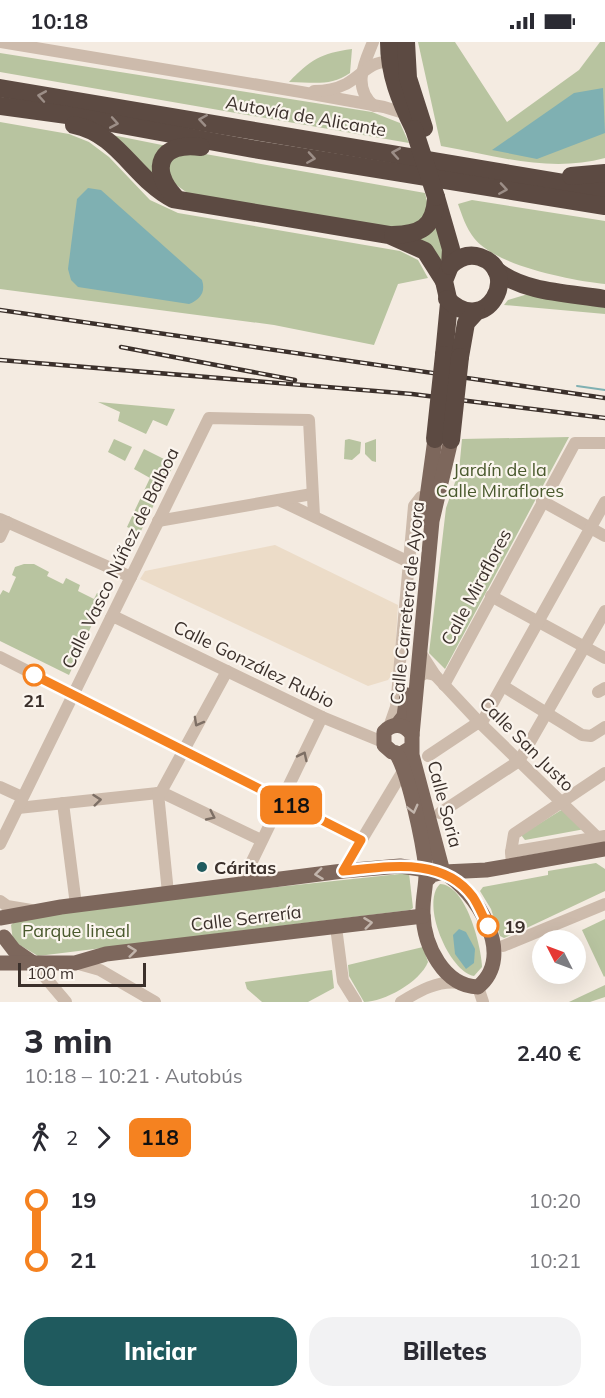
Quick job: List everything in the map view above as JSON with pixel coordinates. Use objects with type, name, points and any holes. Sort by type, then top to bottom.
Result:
[{"type":"highway","points":[[389,42],[389,62],[401,114],[454,228],[462,239],[489,264],[512,280],[534,287],[605,299]]},
{"type":"highway","points":[[401,114],[408,78],[406,42]]},
{"type":"highway","name":"Autovía de Alicante","points":[[0,88],[515,173],[605,190]]},
{"type":"highway","points":[[0,106],[605,206]]},
{"type":"highway","points":[[35,112],[93,131],[112,144],[153,189],[178,200],[389,235],[425,252],[447,282],[460,309],[476,312],[485,309],[494,300],[514,289],[534,287]]},
{"type":"highway","points":[[178,200],[165,186],[160,172],[161,163],[171,150],[195,146],[233,151],[253,149]]},
{"type":"highway","points":[[515,173],[540,172],[576,176],[605,173]]},
{"type":"highway","points":[[389,235],[421,230],[435,212],[441,197]]},
{"type":"highway","points":[[441,197],[449,238],[447,282],[452,356],[443,440]]},
{"type":"highway","points":[[447,282],[458,259],[470,255],[489,264],[499,285],[494,300]]},
{"type":"highway","points":[[452,356],[466,323],[476,312]]},
{"type":"main road","name":"Calle Carretera de Ayora","points":[[390,731],[404,716],[406,708],[427,496],[443,440]]},
{"type":"main road","name":"Calle Carretera de Ayora","points":[[412,741],[432,521],[443,440]]},
{"type":"main road","points":[[405,726],[412,741],[406,752],[396,753],[387,749],[390,731],[405,726]]},
{"type":"main road","name":"Calle Soria","points":[[412,741],[436,873]]},
{"type":"main road","name":"Calle Soria","points":[[396,753],[436,873]]},
{"type":"main road","points":[[467,890],[473,879],[486,870],[512,859],[602,840]]},
{"type":"main road","points":[[0,918],[76,905],[107,897],[168,893],[343,871],[400,866],[436,873],[486,870]]},
{"type":"main road","points":[[436,873],[467,890],[488,926],[496,948],[490,974],[478,987],[465,987],[452,980],[436,959],[423,916],[436,873]]},
{"type":"main road","name":"Calle Serrería","points":[[0,963],[33,963],[48,969],[106,954],[423,916]]},
{"type":"main road","points":[[1,937],[14,950],[33,963]]},
{"type":"street","points":[[0,42],[301,92],[401,114]]},
{"type":"street","points":[[373,42],[362,72],[362,90],[401,114]]},
{"type":"street","points":[[301,92],[337,88],[376,63],[389,62],[408,78],[401,114]]},
{"type":"street","name":"Calle Vasco Núñez de Balboa","points":[[0,844],[209,418],[309,420],[312,494]]},
{"type":"street","name":"Calle Miraflores","points":[[444,685],[575,443],[605,443]]},
{"type":"street","points":[[158,520],[312,494],[314,516]]},
{"type":"street","name":"Calle Carretera de Ayora","points":[[390,731],[396,707],[414,506],[421,497],[427,496]]},
{"type":"street","points":[[279,500],[409,562]]},
{"type":"street","points":[[542,501],[605,536]]},
{"type":"street","points":[[428,756],[480,723],[503,686],[605,502]]},
{"type":"street","points":[[0,537],[4,521],[130,578]]},
{"type":"street","points":[[491,596],[605,658]]},
{"type":"street","points":[[441,813],[519,761],[605,611]]},
{"type":"street","name":"Calle González Rubio","points":[[111,618],[117,618],[322,717],[390,731]]},
{"type":"street","name":"Calle San Justo","points":[[420,652],[435,675],[480,723],[560,803],[602,840]]},
{"type":"street","points":[[0,657],[361,840]]},
{"type":"street","points":[[168,893],[159,793],[227,670]]},
{"type":"street","points":[[418,677],[424,673],[435,675]]},
{"type":"street","points":[[503,686],[582,735],[594,734],[605,728]]},
{"type":"street","points":[[241,884],[322,717]]},
{"type":"street","points":[[343,871],[403,771]]},
{"type":"street","points":[[512,859],[514,834],[605,773]]},
{"type":"street","points":[[0,787],[20,803],[63,803],[159,793],[261,840]]},
{"type":"street","points":[[63,803],[76,905]]},
{"type":"street","points":[[0,901],[7,906],[36,911]]},
{"type":"street","points":[[496,948],[605,904]]},
{"type":"street","points":[[336,927],[343,981],[356,1002]]},
{"type":"street","points":[[420,991],[435,974],[436,959]]},
{"type":"street","points":[[75,963],[100,970],[155,1002]]},
{"type":"street","points":[[48,969],[66,1002]]},
{"type":"street","points":[[401,1002],[420,991],[442,983],[459,983]]},
{"type":"street","points":[[478,987],[483,1002]]},
{"type":"green space","points":[[418,42],[455,42],[507,122],[579,70],[600,42],[605,42],[605,158],[564,164],[543,163],[441,146]]},
{"type":"green space","points":[[352,49],[350,73],[343,77],[321,83],[289,82],[303,68],[324,55]]},
{"type":"green space","points":[[0,53],[372,112],[400,123],[409,143],[0,72]]},
{"type":"green space","points":[[0,122],[69,134],[89,142],[109,157],[150,200],[178,213],[400,251],[418,260],[428,278],[398,284],[374,345],[274,325],[0,289]]},
{"type":"green space","points":[[112,135],[167,146],[153,174]]},
{"type":"green space","points":[[194,152],[425,193],[428,206],[421,221],[401,230],[189,194],[169,180],[169,163],[173,158]]},
{"type":"green space","points":[[472,200],[605,221],[605,284],[535,270],[516,264],[485,248],[469,230],[458,204]]},
{"type":"green space","points":[[438,227],[440,229],[444,263],[416,240]]},
{"type":"green space","points":[[528,294],[605,306],[605,314],[504,305],[508,300]]},
{"type":"green space","points":[[98,402],[175,409],[167,426],[153,420],[146,434],[118,421],[120,412]]},
{"type":"green space","name":"Jardín de la Calle Miraflores","points":[[569,437],[445,669],[429,653],[446,508],[459,471],[462,439]]},
{"type":"green space","points":[[114,439],[132,447],[125,461],[108,452]]},
{"type":"green space","points":[[376,439],[376,462],[365,454],[365,443]]},
{"type":"green space","points":[[345,440],[361,442],[360,453],[352,460],[344,459]]},
{"type":"green space","points":[[144,449],[174,464],[140,533],[127,527],[150,478],[134,469]]},
{"type":"green space","points":[[34,564],[49,572],[47,576],[63,584],[66,578],[80,585],[78,591],[94,599],[97,593],[105,596],[69,675],[0,641],[0,595],[3,590],[9,593],[16,577],[12,575],[15,567]]},
{"type":"green space","points":[[563,809],[585,829],[525,840],[521,835]]},
{"type":"green space","points":[[596,863],[605,869],[605,891],[516,933],[504,938],[500,936],[491,909],[480,891],[483,887],[548,875],[548,871]]},
{"type":"green space","name":"Parque lineal","points":[[409,873],[413,908],[410,910],[38,956],[13,941],[11,925],[14,922],[73,909]]},
{"type":"green space","points":[[440,884],[449,887],[457,894],[475,931],[482,967],[474,976],[455,963],[440,936],[433,906],[435,893]]},
{"type":"green space","points":[[605,919],[604,977],[586,939],[586,930],[582,930]]},
{"type":"green space","points":[[423,947],[428,962],[417,977],[391,995],[364,1002],[349,976],[348,965]]},
{"type":"green space","points":[[332,970],[334,988],[308,1002],[262,1002],[247,989],[245,982]]},
{"type":"green space","points":[[605,985],[605,997],[590,1002],[569,1002]]},
{"type":"shaded area","points":[[275,545],[398,605],[394,672],[388,680],[368,686],[140,579],[145,571]]},
{"type":"water","points":[[603,88],[605,133],[537,159],[492,150],[574,93]]},
{"type":"water","points":[[88,188],[101,190],[202,280],[203,292],[199,298],[189,304],[78,287],[71,280],[68,269],[77,199]]},
{"type":"water","points":[[459,929],[466,932],[475,949],[474,963],[466,969],[455,954],[453,935]]},
{"type":"waterway","points":[[577,386],[605,390]]},
{"type":"railway","points":[[0,310],[605,398]]},
{"type":"railway","points":[[121,347],[295,380]]},
{"type":"railway","points":[[0,360],[412,394],[605,418]]},
{"type":"bus line","name":"118","points":[[34,675],[361,840],[343,871],[400,866],[443,872],[457,880],[475,899],[488,926]]},
{"type":"place","name":"21","points":[[34,675]]},
{"type":"place","name":"Cáritas","points":[[202,867]]},
{"type":"place","name":"19","points":[[488,926]]}]
